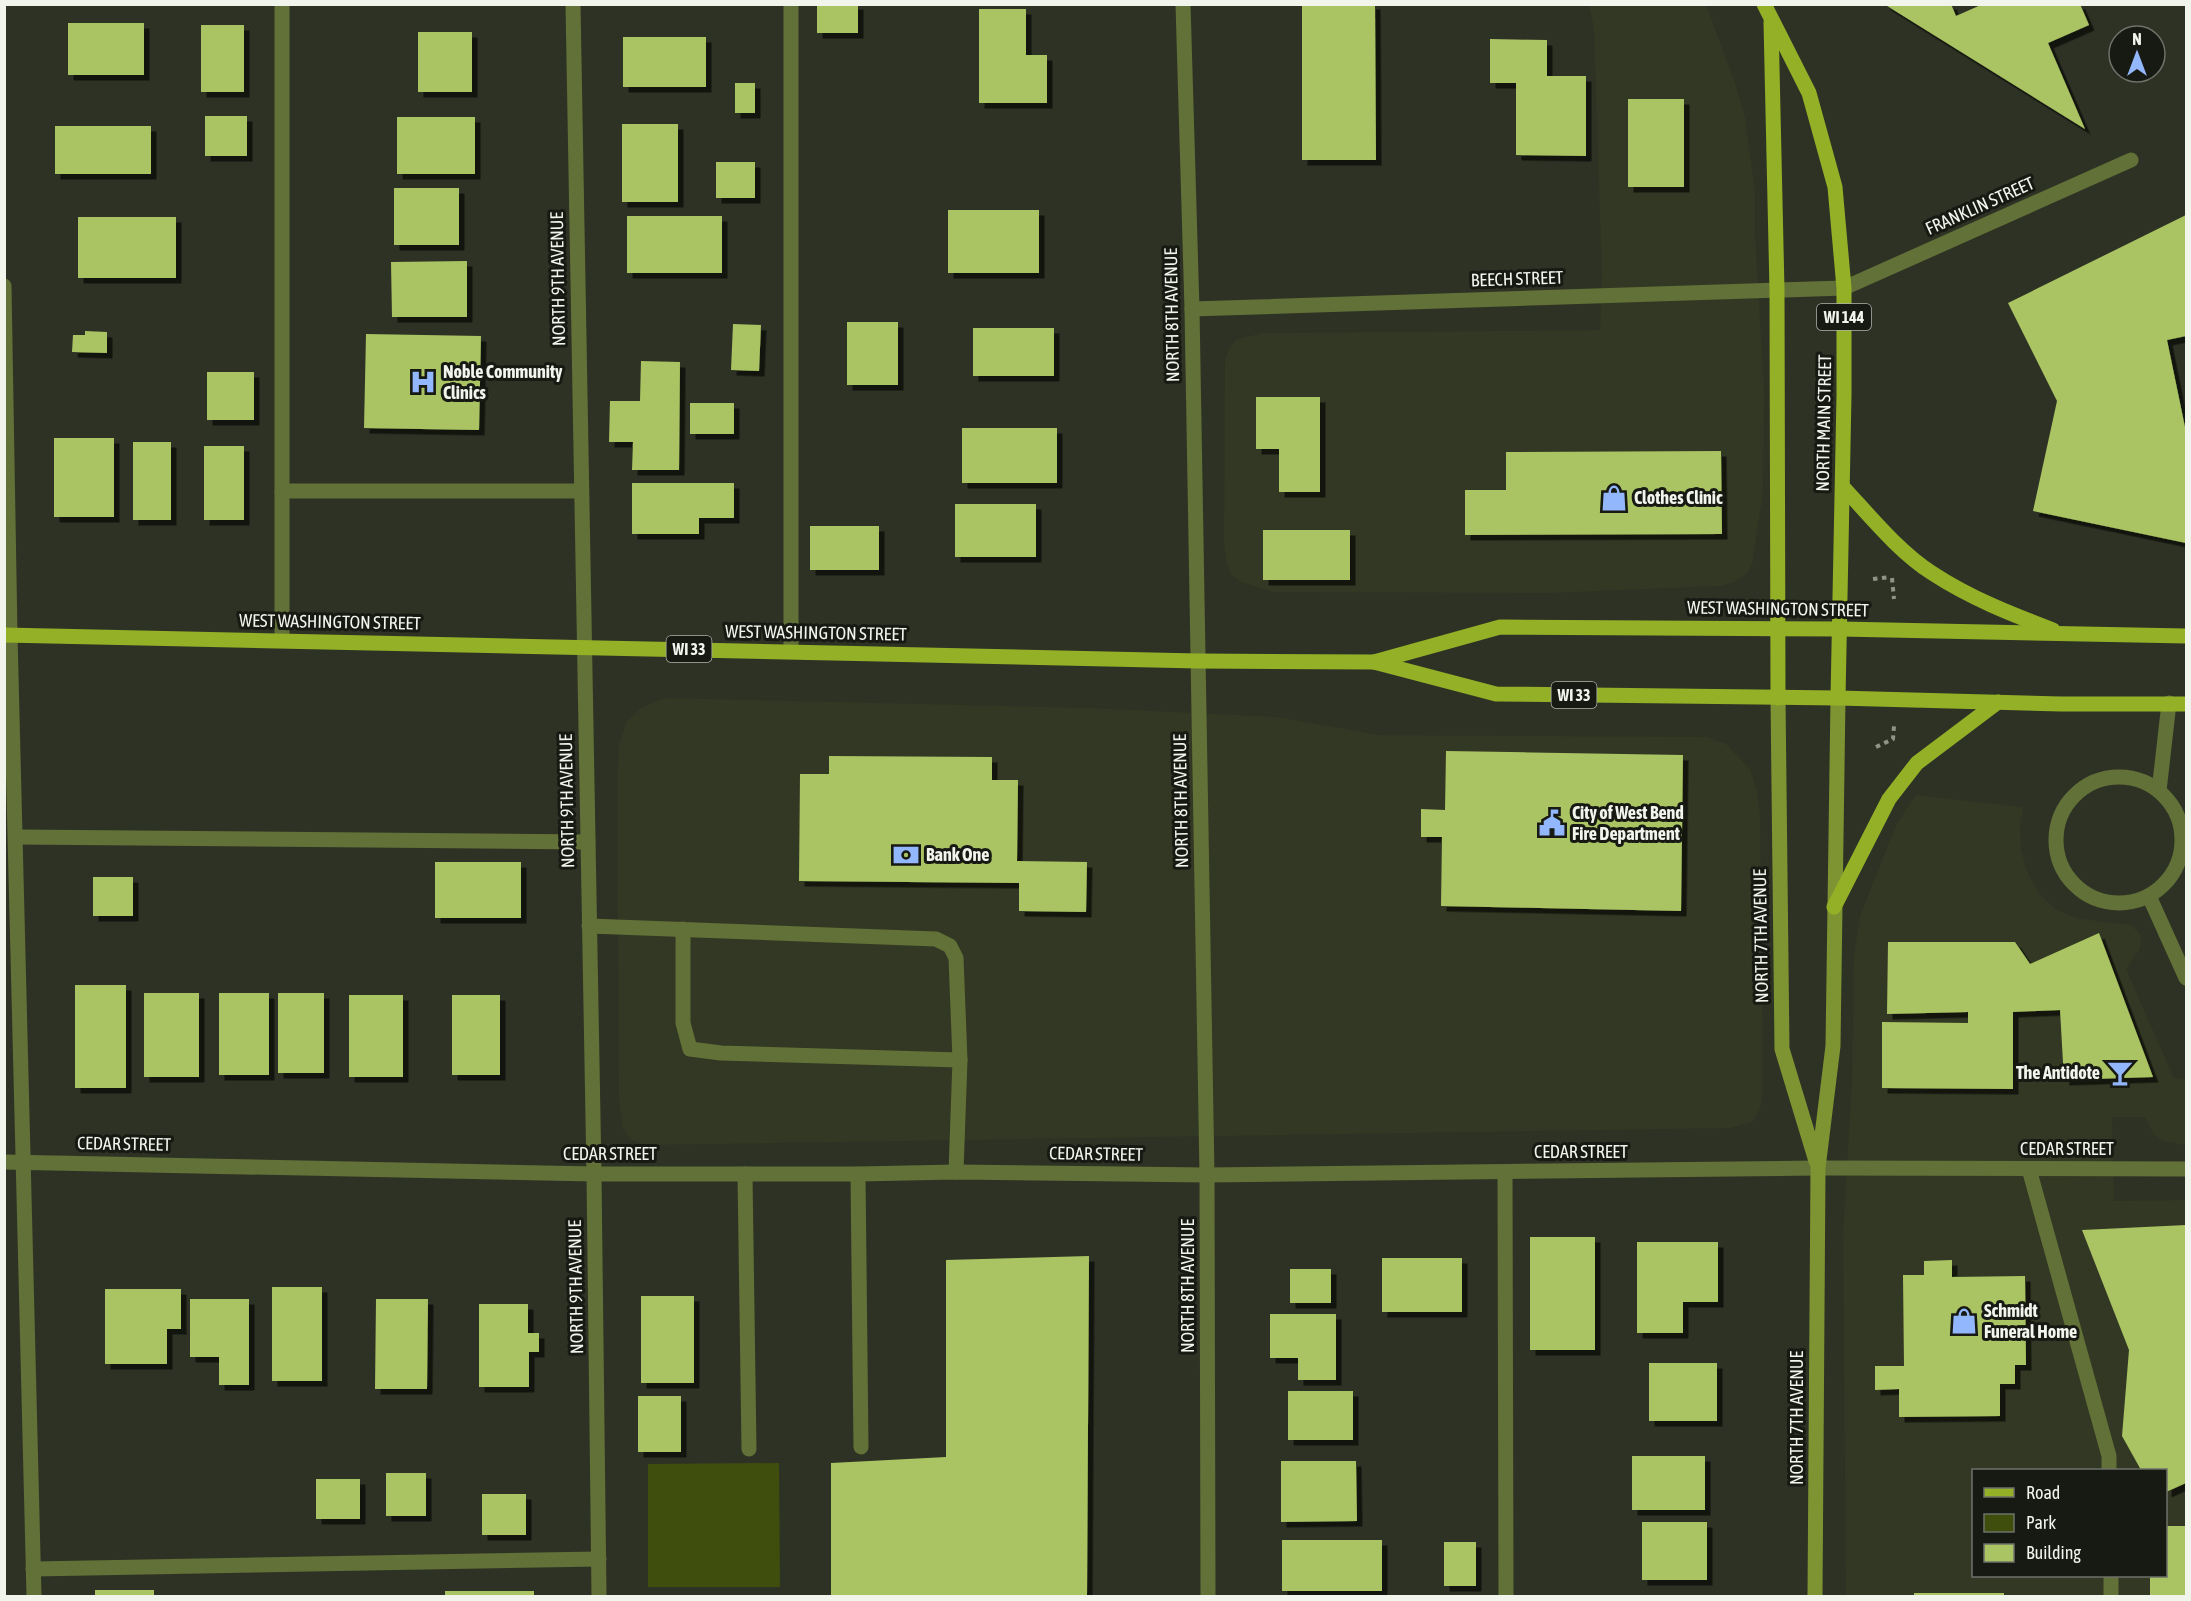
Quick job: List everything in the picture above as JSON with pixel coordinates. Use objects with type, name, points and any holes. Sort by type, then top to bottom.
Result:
[{"type":"main road","name":"NORTH MAIN STREET","points":[[1764,4],[1809,93],[1835,187],[1844,288],[1838,698]]},
{"type":"main road","name":"NORTH MAIN STREET","points":[[1771,19],[1778,290],[1778,698]]},
{"type":"main road","points":[[1842,487],[1885,533],[1930,573],[1981,601],[2061,634]]},
{"type":"main road","name":"WEST WASHINGTON STREET","points":[[1374,662],[1500,627],[1777,628],[2187,636]]},
{"type":"main road","name":"WEST WASHINGTON STREET","points":[[7,635],[1198,661],[1374,662],[1496,694],[2187,704]]},
{"type":"main road","name":"NORTH 7TH AVENUE","points":[[1778,698],[1782,1049],[1818,1168]]},
{"type":"main road","name":"NORTH 7TH AVENUE","points":[[1815,1596],[1818,1168],[1833,1046],[1838,698]]},
{"type":"main road","points":[[1834,907],[1888,799],[1917,763],[1998,702]]},
{"type":"street","points":[[282,4],[282,640]]},
{"type":"street","name":"NORTH 9TH AVENUE","points":[[573,4],[594,1174],[599,1596]]},
{"type":"street","points":[[790,651],[792,4]]},
{"type":"street","name":"NORTH 8TH AVENUE","points":[[1183,4],[1192,309],[1207,1175],[1208,1596]]},
{"type":"street","name":"FRANKLIN STREET","points":[[1844,288],[2131,160]]},
{"type":"street","points":[[4,286],[7,635],[16,837],[34,1596]]},
{"type":"street","name":"BEECH STREET","points":[[1192,309],[1844,288]]},
{"type":"street","points":[[282,490],[581,490]]},
{"type":"street","points":[[2159,791],[2169,704]]},
{"type":"street","points":[[2120,777],[2141,781],[2159,791],[2170,802],[2178,816],[2182,834],[2182,853],[2175,870],[2164,885],[2149,896],[2129,903],[2108,903],[2089,896],[2072,883],[2061,866],[2056,845],[2058,825],[2067,805],[2081,790],[2099,780],[2120,777]]},
{"type":"street","points":[[16,837],[588,842]]},
{"type":"street","points":[[2149,896],[2187,978]]},
{"type":"street","points":[[589,926],[936,939],[950,946],[956,957],[960,1060],[956,1172]]},
{"type":"street","points":[[683,929],[683,1023],[690,1049],[721,1053],[960,1060]]},
{"type":"street","name":"CEDAR STREET","points":[[4,1162],[594,1174],[956,1172],[1207,1175],[1818,1168],[2187,1169]]},
{"type":"street","points":[[2029,1168],[2109,1456],[2109,1469]]},
{"type":"street","points":[[1505,1172],[1506,1596]]},
{"type":"street","points":[[746,1174],[749,1449]]},
{"type":"street","points":[[858,1174],[861,1447]]},
{"type":"street","points":[[33,1569],[599,1559]]},
{"type":"street","points":[[2111,1577],[2111,1596]]},
{"type":"path","points":[[1892,577],[1894,599]]},
{"type":"path","points":[[1876,747],[1893,739],[1894,726]]},
{"type":"shaded area","points":[[1589,5],[1706,5],[1745,117],[1755,192],[1755,235],[1764,390],[1763,492],[1752,564],[1747,573],[1734,582],[1721,586],[1551,593],[1273,592],[1241,582],[1231,575],[1224,543],[1225,360],[1236,340],[1262,333],[1600,330],[1602,279],[1594,29]]},
{"type":"shaded area","points":[[666,698],[1093,708],[1277,717],[1379,735],[1706,737],[1726,744],[1750,769],[1757,791],[1760,816],[1763,1088],[1760,1109],[1752,1122],[1730,1128],[646,1145],[631,1140],[623,1129],[619,1101],[617,786],[619,745],[626,722],[642,707]]},
{"type":"shaded area","points":[[1916,795],[2023,807],[2020,825],[2021,849],[2027,871],[2039,893],[2053,907],[2070,916],[2131,925],[2141,935],[2140,949],[2126,969],[2174,1078],[2186,1079],[2186,1145],[2162,1141],[2153,1133],[2145,1117],[2112,1117],[2114,1201],[2186,1200],[2186,1596],[1846,1596],[1843,1234],[1852,1079],[1854,956],[1860,916],[1896,825]]},
{"type":"green space","points":[[779,1463],[780,1587],[648,1587],[648,1464]]},
{"type":"building","points":[[817,4],[858,4],[858,33],[817,33]]},
{"type":"building","points":[[1302,4],[1375,4],[1376,160],[1302,160]]},
{"type":"building","points":[[1884,4],[1951,4],[1956,16],[1983,4],[2080,4],[2089,25],[2048,43],[2085,129]]},
{"type":"building","points":[[979,9],[1026,9],[1026,55],[1047,55],[1047,103],[979,103]]},
{"type":"building","points":[[68,23],[144,23],[144,75],[68,75]]},
{"type":"building","points":[[201,25],[244,25],[244,92],[201,92]]},
{"type":"building","points":[[418,32],[472,32],[472,92],[418,92]]},
{"type":"building","points":[[623,37],[706,37],[706,87],[623,87]]},
{"type":"building","points":[[1490,39],[1547,40],[1547,76],[1586,76],[1586,156],[1516,155],[1516,83],[1490,83]]},
{"type":"building","points":[[735,83],[755,83],[755,113],[735,113]]},
{"type":"building","points":[[1628,99],[1684,99],[1684,187],[1628,187]]},
{"type":"building","points":[[205,116],[247,116],[247,156],[205,156]]},
{"type":"building","points":[[397,117],[475,117],[475,174],[397,174]]},
{"type":"building","points":[[622,124],[678,124],[678,202],[622,202]]},
{"type":"building","points":[[55,126],[151,126],[151,174],[55,174]]},
{"type":"building","points":[[716,162],[755,162],[755,198],[716,198]]},
{"type":"building","points":[[394,188],[459,188],[459,245],[394,245]]},
{"type":"building","points":[[948,210],[1039,210],[1039,273],[948,273]]},
{"type":"building","points":[[2186,215],[2186,336],[2167,340],[2186,432],[2186,543],[2033,511],[2057,401],[2008,303]]},
{"type":"building","points":[[627,216],[722,216],[722,273],[627,273]]},
{"type":"building","points":[[78,217],[176,217],[176,278],[78,278]]},
{"type":"building","points":[[467,261],[467,317],[392,317],[391,262]]},
{"type":"building","points":[[847,322],[898,322],[898,385],[847,385]]},
{"type":"building","points":[[733,324],[761,325],[759,371],[731,370]]},
{"type":"building","points":[[973,328],[1054,328],[1054,376],[973,376]]},
{"type":"building","points":[[85,331],[107,332],[107,353],[72,352],[73,335],[85,335]]},
{"type":"building","name":"Noble Community Clinics","points":[[366,334],[481,336],[479,430],[364,428]]},
{"type":"building","points":[[641,361],[680,362],[679,470],[632,470],[633,442],[609,442],[610,401],[640,401]]},
{"type":"building","points":[[207,372],[254,372],[254,420],[207,420]]},
{"type":"building","points":[[1256,397],[1320,397],[1320,492],[1279,492],[1279,449],[1256,449]]},
{"type":"building","points":[[690,403],[734,403],[734,434],[690,434]]},
{"type":"building","points":[[962,428],[1057,428],[1057,483],[962,483]]},
{"type":"building","points":[[54,438],[114,438],[114,517],[54,517]]},
{"type":"building","points":[[133,442],[171,442],[171,520],[133,520]]},
{"type":"building","points":[[204,446],[244,446],[244,520],[204,520]]},
{"type":"building","points":[[1721,451],[1722,534],[1465,535],[1465,490],[1506,490],[1506,452]]},
{"type":"building","points":[[632,483],[734,483],[734,518],[699,518],[699,534],[632,534]]},
{"type":"building","points":[[955,504],[1036,504],[1036,557],[955,557]]},
{"type":"building","points":[[810,526],[879,526],[879,570],[810,570]]},
{"type":"building","points":[[1263,530],[1350,530],[1350,580],[1263,580]]},
{"type":"building","name":"City of West Bend Fire Department","points":[[1446,751],[1683,755],[1681,911],[1441,906],[1442,837],[1421,837],[1421,809],[1445,810]]},
{"type":"building","points":[[829,756],[992,757],[992,780],[1018,780],[1017,861],[1087,862],[1086,912],[1019,911],[1019,883],[799,881],[800,774],[829,774]]},
{"type":"building","points":[[435,862],[521,862],[521,918],[435,918]]},
{"type":"building","points":[[93,877],[133,877],[133,916],[93,916]]},
{"type":"building","points":[[2099,933],[2153,1077],[2064,1080],[2060,1010],[2013,1012],[2013,1089],[1882,1088],[1882,1022],[1968,1023],[1968,1012],[1887,1014],[1888,942],[2015,942],[2030,964]]},
{"type":"building","points":[[75,985],[126,985],[126,1088],[75,1088]]},
{"type":"building","points":[[144,993],[199,993],[199,1077],[144,1077]]},
{"type":"building","points":[[219,993],[269,993],[269,1075],[219,1075]]},
{"type":"building","points":[[278,993],[324,993],[324,1073],[278,1073]]},
{"type":"building","points":[[349,995],[403,995],[403,1077],[349,1077]]},
{"type":"building","points":[[452,995],[500,995],[500,1075],[452,1075]]},
{"type":"building","points":[[2186,1225],[2186,1483],[2167,1492],[2167,1469],[2140,1469],[2122,1436],[2129,1350],[2082,1230]]},
{"type":"building","points":[[1530,1237],[1595,1237],[1595,1350],[1530,1350]]},
{"type":"building","points":[[1637,1242],[1718,1242],[1718,1302],[1683,1302],[1683,1333],[1637,1333]]},
{"type":"building","points":[[1089,1256],[1087,1596],[831,1596],[831,1463],[946,1457],[946,1260]]},
{"type":"building","points":[[1382,1258],[1462,1258],[1462,1312],[1382,1312]]},
{"type":"building","name":"Schmidt Funeral Home","points":[[1952,1260],[1952,1277],[2025,1276],[2026,1365],[2015,1365],[2015,1384],[2000,1384],[2000,1416],[1899,1417],[1899,1389],[1875,1390],[1875,1366],[1904,1366],[1903,1275],[1924,1275],[1924,1261]]},
{"type":"building","points":[[1290,1269],[1331,1269],[1331,1303],[1290,1303]]},
{"type":"building","points":[[272,1287],[322,1287],[322,1381],[272,1381]]},
{"type":"building","points":[[105,1289],[181,1289],[181,1329],[167,1329],[167,1364],[105,1364]]},
{"type":"building","points":[[641,1296],[694,1296],[694,1383],[641,1383]]},
{"type":"building","points":[[190,1299],[249,1299],[249,1385],[219,1385],[219,1357],[190,1357]]},
{"type":"building","points":[[376,1299],[428,1299],[427,1389],[375,1389]]},
{"type":"building","points":[[479,1304],[528,1304],[528,1333],[539,1333],[539,1352],[529,1352],[529,1387],[479,1387]]},
{"type":"building","points":[[1270,1314],[1336,1314],[1336,1380],[1298,1380],[1298,1358],[1270,1358]]},
{"type":"building","points":[[1649,1363],[1717,1363],[1717,1421],[1649,1421]]},
{"type":"building","points":[[1288,1391],[1353,1391],[1353,1440],[1288,1440]]},
{"type":"building","points":[[638,1396],[681,1396],[681,1452],[638,1452]]},
{"type":"building","points":[[1632,1456],[1705,1456],[1705,1510],[1632,1510]]},
{"type":"building","points":[[1281,1461],[1356,1461],[1357,1521],[1281,1522]]},
{"type":"building","points":[[386,1473],[426,1473],[426,1516],[386,1516]]},
{"type":"building","points":[[316,1479],[360,1479],[360,1519],[316,1519]]},
{"type":"building","points":[[482,1494],[526,1494],[526,1535],[482,1535]]},
{"type":"building","points":[[1642,1522],[1707,1522],[1707,1580],[1642,1580]]},
{"type":"building","points":[[2167,1526],[2186,1526],[2186,1596],[2150,1596],[2150,1577],[2167,1577]]},
{"type":"building","points":[[1282,1540],[1382,1540],[1382,1591],[1282,1591]]},
{"type":"building","points":[[1444,1542],[1476,1542],[1476,1586],[1444,1586]]},
{"type":"building","points":[[95,1590],[154,1590],[154,1596],[95,1596]]},
{"type":"building","points":[[445,1591],[534,1591],[534,1596],[445,1596]]},
{"type":"building","points":[[1914,1593],[2004,1593],[2004,1596],[1914,1596]]},
{"type":"place","name":"Noble Community Clinics","points":[[423,382]]},
{"type":"place","name":"Clothes Clinic","points":[[1614,498]]},
{"type":"place","name":"City of West Bend Fire Department","points":[[1552,823]]},
{"type":"place","name":"Bank One","points":[[906,855]]},
{"type":"place","name":"The Antidote","points":[[2120,1073]]},
{"type":"place","name":"Schmidt Funeral Home","points":[[1964,1321]]}]
